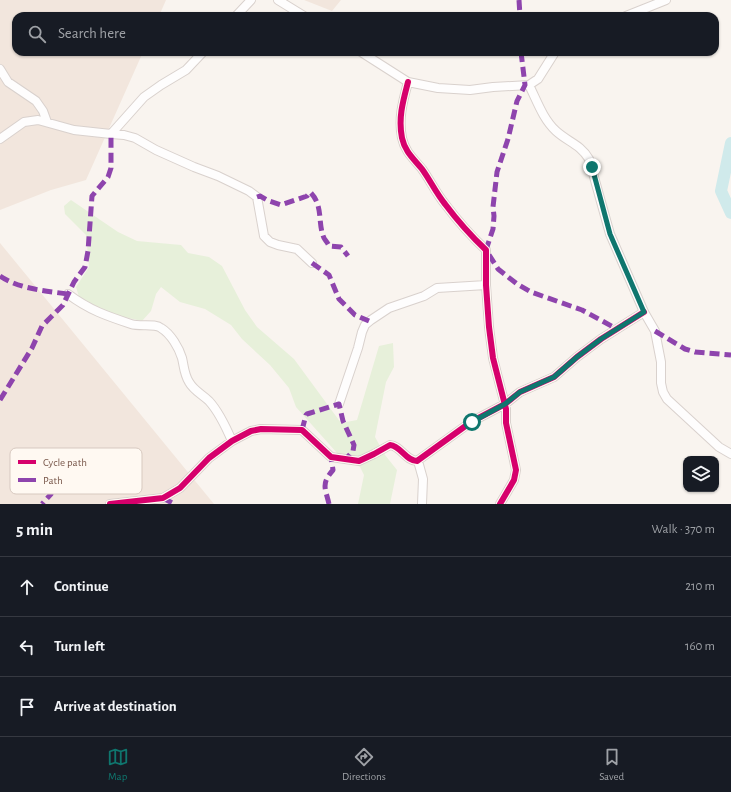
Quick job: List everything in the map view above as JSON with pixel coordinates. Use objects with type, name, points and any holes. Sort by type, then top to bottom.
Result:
[{"type":"street","points":[[240,12],[251,0]]},
{"type":"street","points":[[278,0],[298,12]]},
{"type":"street","points":[[636,12],[666,0]]},
{"type":"street","points":[[111,134],[144,97],[186,70],[199,56]]},
{"type":"street","points":[[367,56],[408,82],[438,88],[470,90],[529,85],[538,79],[552,56]]},
{"type":"street","points":[[0,69],[8,82],[36,101],[44,111],[47,122]]},
{"type":"street","points":[[408,82],[400,112],[402,138],[405,147],[410,156],[422,169],[444,204],[473,238],[486,250],[486,285],[493,358],[505,404],[506,423],[516,475],[500,504]]},
{"type":"street","points":[[529,85],[548,122],[561,135],[576,144],[585,152],[589,159],[610,234],[644,312],[655,331],[661,362],[661,383],[663,392],[667,399],[719,447],[731,454]]},
{"type":"street","points":[[0,139],[24,122],[38,120],[74,130],[124,135],[135,138],[156,150],[218,176],[249,191],[257,198],[264,236],[270,242],[297,249],[312,263]]},
{"type":"street","points":[[339,404],[362,332],[365,325],[371,320],[389,308],[424,296],[434,289],[443,287],[486,285]]},
{"type":"street","points":[[68,294],[81,304],[96,312],[136,326],[156,326],[162,328],[180,352],[183,368],[188,380],[196,391],[210,402],[232,441]]},
{"type":"street","points":[[110,504],[164,498],[180,488],[209,458],[232,441],[251,431],[261,429],[302,430],[331,457],[359,461],[390,445],[396,446],[412,461],[418,461],[472,422],[505,404],[520,392],[554,377],[601,339],[644,312]]},
{"type":"street","points":[[418,461],[423,479],[422,504]]},
{"type":"shaded area","points":[[0,0],[166,0],[161,12],[12,12],[12,56],[141,56],[86,180],[51,190],[0,210]]},
{"type":"shaded area","points":[[304,0],[341,0],[332,11]]},
{"type":"shaded area","points":[[0,243],[214,504],[0,504]]},
{"type":"green space","points":[[71,200],[118,232],[137,241],[181,245],[188,253],[209,257],[222,266],[245,310],[257,327],[294,359],[341,423],[357,420],[379,346],[393,343],[394,367],[386,382],[375,437],[385,455],[397,470],[390,504],[358,504],[364,475],[360,467],[337,453],[296,407],[289,388],[270,365],[242,339],[231,325],[205,309],[180,302],[161,287],[156,294],[151,311],[142,321],[111,314],[79,297],[76,287],[89,267],[86,235],[65,214],[64,206]]},
{"type":"waterway","points":[[731,143],[721,191],[731,213]]},
{"type":"marked path","points":[[519,0],[520,12]]},
{"type":"marked path","points":[[521,56],[525,85],[517,101],[508,139],[497,172],[493,207],[493,229],[486,250],[498,269],[517,284],[531,292],[582,310],[617,329]]},
{"type":"marked path","points":[[0,400],[32,348],[42,326],[63,305],[74,282],[85,267],[88,251],[92,196],[108,177],[111,168],[111,134]]},
{"type":"marked path","points":[[257,197],[260,196],[281,205],[307,196],[310,192],[319,208],[324,239],[329,246],[341,247],[348,256]]},
{"type":"marked path","points":[[312,263],[329,275],[339,299],[355,315],[369,321]]},
{"type":"marked path","points":[[0,276],[24,287],[68,294]]},
{"type":"marked path","points":[[655,331],[685,349],[695,352],[731,355]]},
{"type":"marked path","points":[[302,430],[307,414],[339,404],[343,421],[354,445],[353,451],[346,459]]},
{"type":"marked path","points":[[329,504],[325,489],[325,482],[333,470],[331,457]]},
{"type":"marked path","points":[[42,504],[51,494]]},
{"type":"marked path","points":[[163,498],[174,504]]},
{"type":"cycle path","points":[[408,82],[401,117],[403,143],[410,155],[422,169],[459,222],[486,250],[486,285],[493,358],[506,409],[506,423],[516,470],[514,480],[500,504]]},
{"type":"cycle path","points":[[110,504],[163,498],[180,488],[209,458],[232,441],[251,431],[261,429],[302,430],[331,457],[359,461],[390,445],[397,448],[410,459],[417,461],[471,422],[505,404],[520,392],[554,377],[601,339],[644,312]]},
{"type":"route","points":[[472,422],[505,404],[520,392],[554,377],[601,339],[644,312],[610,234],[592,167]]}]
